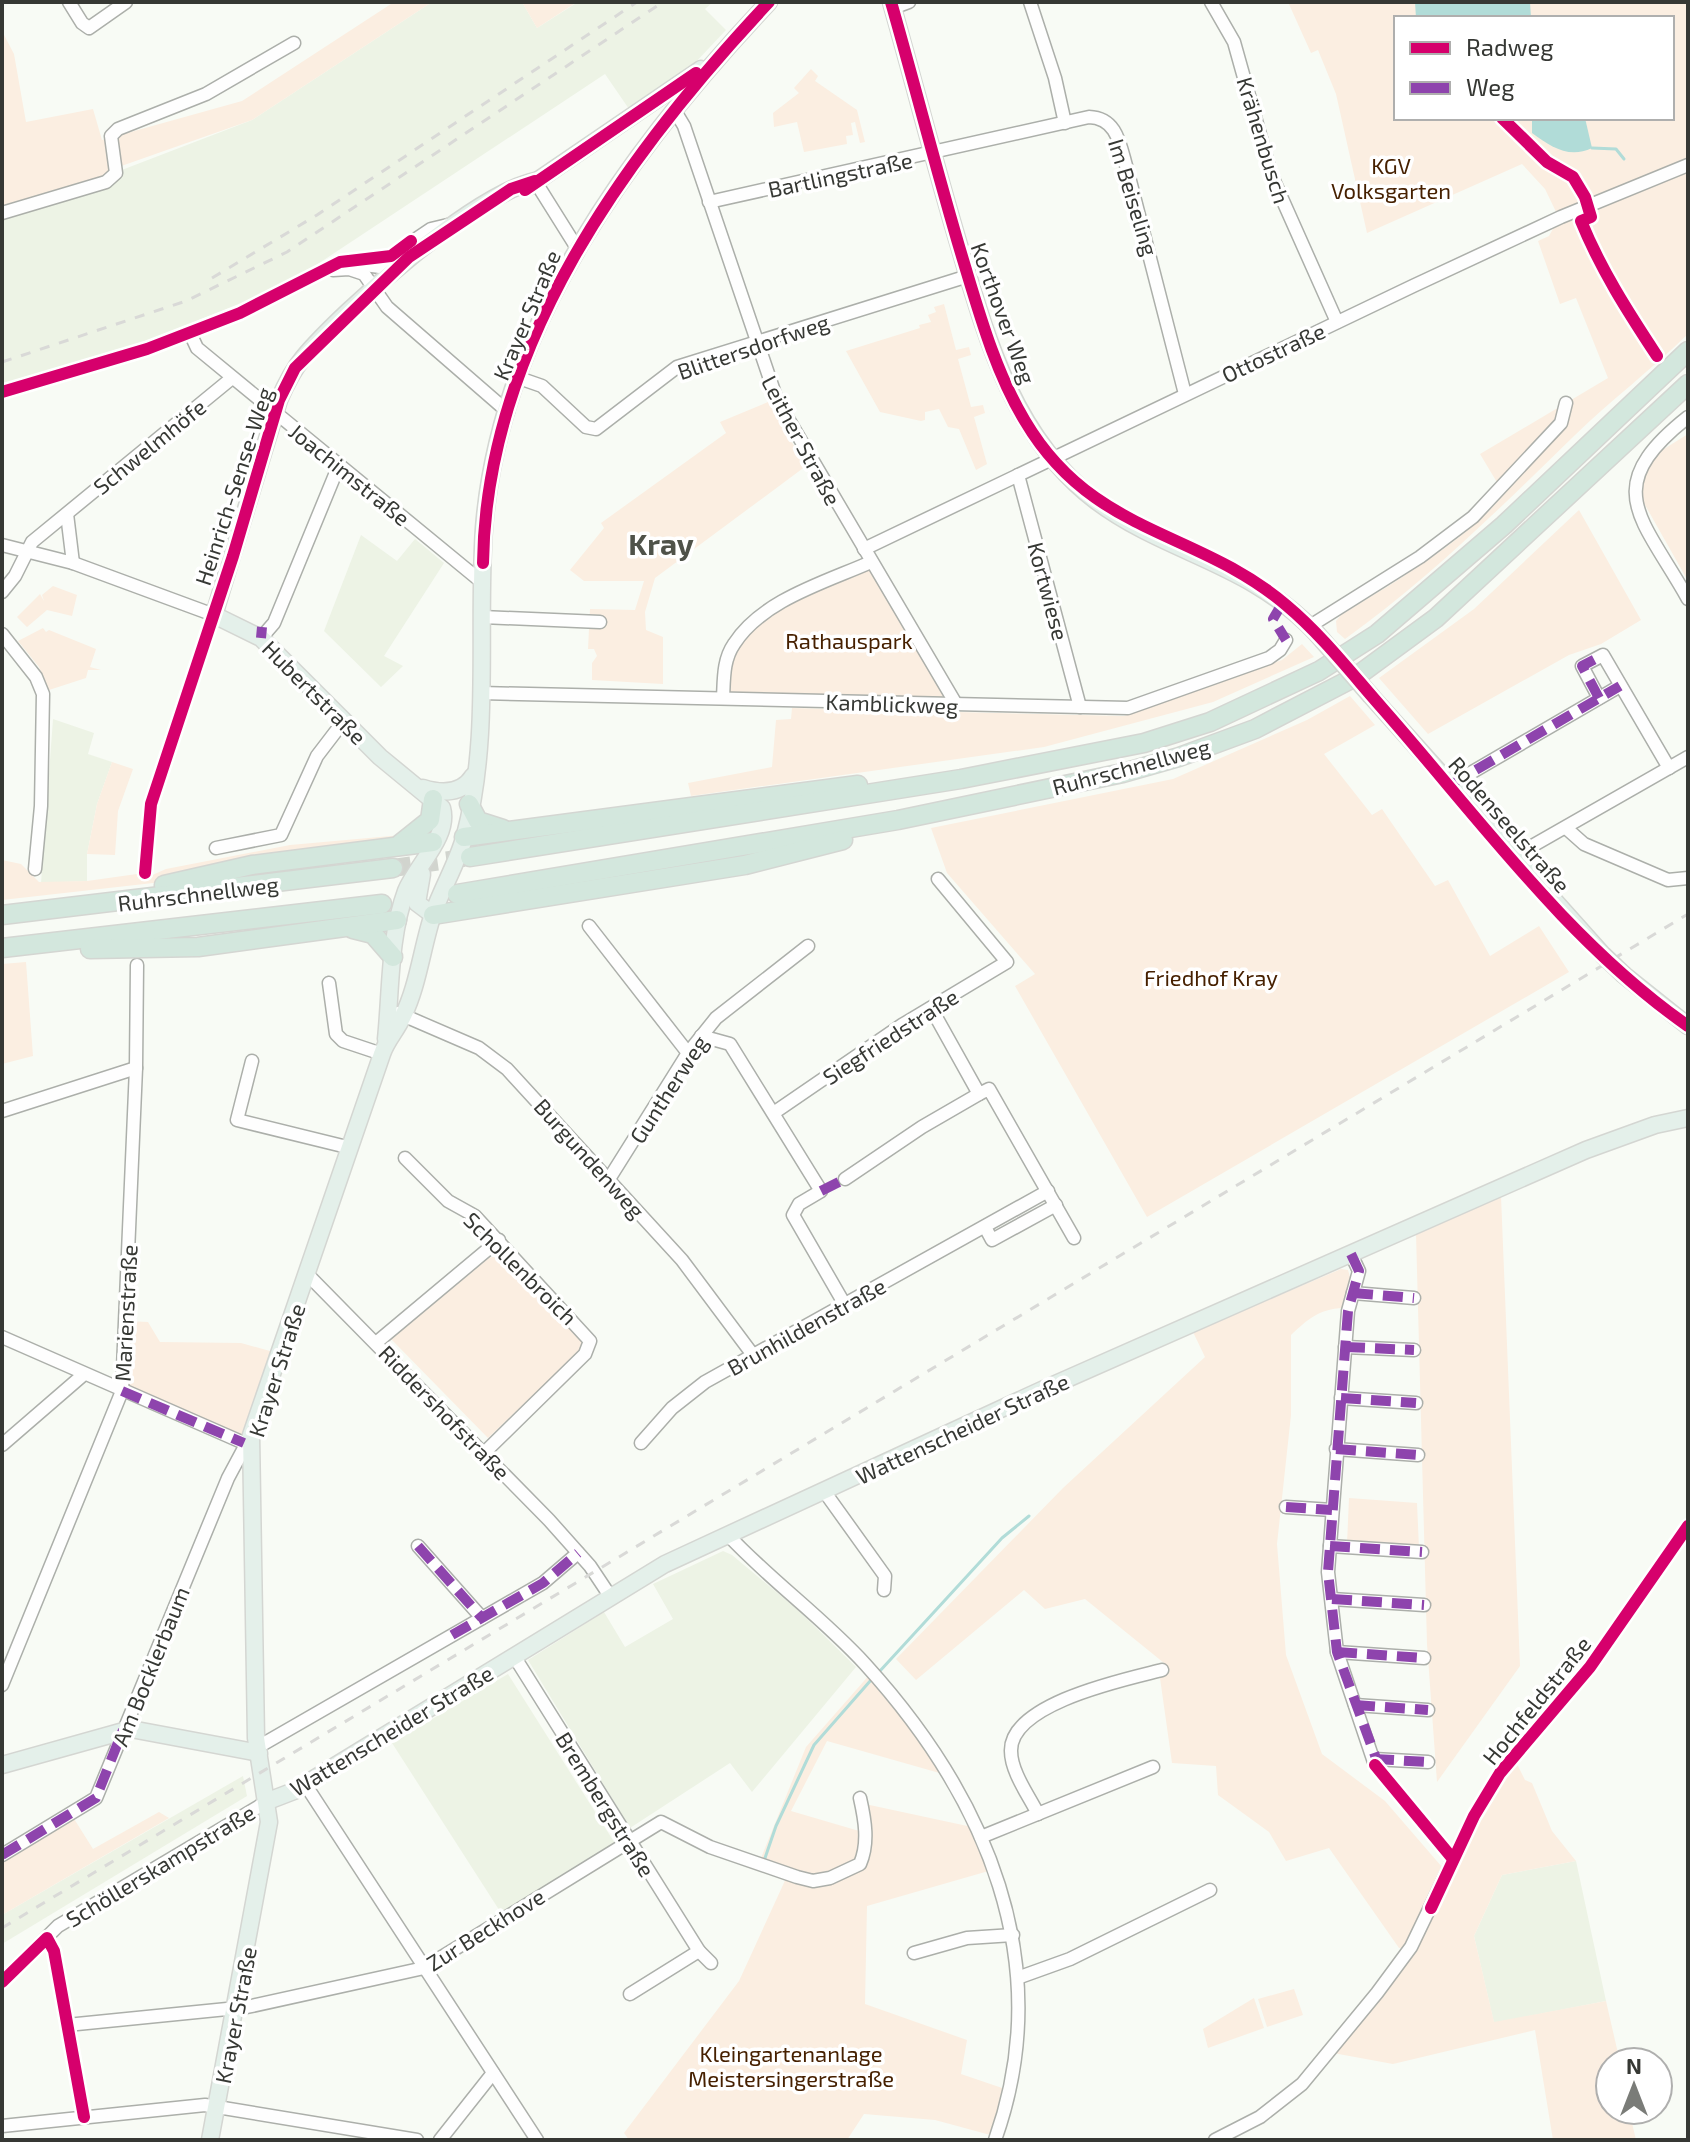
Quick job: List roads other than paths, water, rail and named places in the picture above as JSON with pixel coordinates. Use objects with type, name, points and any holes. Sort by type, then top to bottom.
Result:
[{"type":"highway","name":"Ruhrschnellweg","points":[[470,857],[961,779],[1079,757],[1177,733],[1242,708],[1329,665],[1419,601],[1688,351]]},
{"type":"highway","name":"Ruhrschnellweg","points":[[457,894],[898,820],[1179,757],[1255,729],[1304,706],[1392,652],[1446,610],[1688,384]]},
{"type":"highway","points":[[464,837],[815,789],[961,779]]},
{"type":"highway","points":[[394,847],[423,829],[433,814],[433,799]]},
{"type":"highway","points":[[469,804],[475,818],[485,826],[521,829]]},
{"type":"highway","points":[[433,915],[745,865],[845,840],[898,820]]},
{"type":"highway","points":[[108,904],[151,887],[252,865],[433,842]]},
{"type":"highway","name":"Ruhrschnellweg","points":[[2,915],[393,868]]},
{"type":"highway","name":"Ruhrschnellweg","points":[[2,948],[382,904]]},
{"type":"highway","points":[[33,946],[124,950],[198,947],[397,920]]},
{"type":"highway","points":[[346,928],[373,934],[393,957]]},
{"type":"main road","name":"Krayer Straße","points":[[210,2140],[266,1851],[268,1801],[258,1750],[248,1439],[308,1275],[396,1012],[464,837],[481,693],[483,583],[490,481],[508,412],[519,378],[577,248],[676,105],[769,2]]},
{"type":"main road","name":"Korthover Weg","points":[[898,4],[932,154],[968,276],[1000,372],[1025,421],[1051,458],[1112,511],[1245,576],[1314,630]]},
{"type":"main road","name":"Heinrich-Sense-Weg","points":[[396,269],[412,267],[718,56]]},
{"type":"main road","name":"Heinrich-Sense-Weg","points":[[621,124],[676,105]]},
{"type":"main road","points":[[621,124],[642,129],[646,139],[643,152]]},
{"type":"main road","name":"Heinrich-Sense-Weg","points":[[214,615],[223,599],[275,413],[283,391],[304,356],[396,269],[514,187],[535,181]]},
{"type":"main road","name":"Hubertstraße","points":[[214,615],[261,632],[343,722],[433,799]]},
{"type":"main road","name":"Rodenseelstraße","points":[[1314,630],[1603,955],[1688,1026]]},
{"type":"main road","points":[[415,785],[448,792],[465,786],[473,776]]},
{"type":"main road","points":[[433,799],[442,806],[444,815],[433,842]]},
{"type":"main road","points":[[433,842],[464,837]]},
{"type":"main road","name":"Krayer Straße","points":[[396,1012],[393,957],[397,920],[407,890],[433,842]]},
{"type":"main road","points":[[433,842],[447,852],[449,873]]},
{"type":"main road","points":[[425,859],[417,900],[421,910],[433,915]]},
{"type":"main road","points":[[397,920],[433,915]]},
{"type":"main road","name":"Wattenscheider Straße","points":[[268,1801],[305,1784],[665,1564],[1586,1150],[1655,1125],[1688,1118]]},
{"type":"main road","points":[[2,1765],[123,1730],[139,1729],[258,1750]]},
{"type":"street","points":[[69,2],[74,14],[89,28],[108,6],[126,2]]},
{"type":"street","points":[[1030,2],[1055,78],[1065,123]]},
{"type":"street","name":"Krähenbusch","points":[[1211,2],[1234,42],[1271,174],[1337,322]]},
{"type":"street","points":[[2,213],[106,182],[116,173],[111,136],[118,129],[206,94],[294,43]]},
{"type":"street","name":"Leither Straße","points":[[676,105],[767,380],[789,424],[956,704]]},
{"type":"street","name":"Im Beiseling","points":[[1065,123],[1096,117],[1109,123],[1116,133],[1157,274],[1185,394]]},
{"type":"street","name":"Bartlingstraße","points":[[709,202],[1065,123]]},
{"type":"street","name":"Ottostraße","points":[[864,549],[1561,217],[1688,165]]},
{"type":"street","points":[[535,181],[577,248]]},
{"type":"street","name":"Heinrich-Sense-Weg","points":[[326,270],[340,262],[391,256],[431,229],[459,223]]},
{"type":"street","points":[[2,392],[109,362],[190,333],[240,313],[326,270],[357,264],[396,269]]},
{"type":"street","points":[[326,270],[355,270],[368,278],[387,307],[508,412]]},
{"type":"street","name":"Blittersdorfweg","points":[[519,378],[542,386],[586,427],[596,429],[677,367],[968,276]]},
{"type":"street","name":"Joachimstraße","points":[[190,333],[197,348],[232,378],[483,583]]},
{"type":"street","name":"Schwelmhöfe","points":[[2,592],[15,576],[32,542],[232,378]]},
{"type":"street","points":[[1314,630],[1473,517],[1561,423],[1566,403]]},
{"type":"street","points":[[1688,417],[1656,442],[1638,467],[1635,480],[1639,512],[1688,599]]},
{"type":"street","points":[[261,632],[274,623],[339,465]]},
{"type":"street","name":"Kortwiese","points":[[1018,475],[1080,707]]},
{"type":"street","points":[[67,514],[73,563]]},
{"type":"street","name":"Hubertstraße","points":[[2,545],[73,563],[214,615]]},
{"type":"street","points":[[723,698],[724,670],[733,645],[752,623],[776,607],[871,562]]},
{"type":"street","name":"Heinrich-Sense-Weg","points":[[145,873],[151,804],[214,615]]},
{"type":"street","points":[[482,617],[600,622]]},
{"type":"street","points":[[2,634],[36,677],[44,695],[41,806],[35,869]]},
{"type":"street","name":"Kamblickweg","points":[[481,693],[1128,708],[1269,658],[1280,650],[1286,640]]},
{"type":"street","points":[[1599,698],[1582,666],[1603,655],[1669,768]]},
{"type":"street","points":[[1450,785],[1620,686]]},
{"type":"street","points":[[216,848],[281,835],[317,756],[343,722]]},
{"type":"street","points":[[1513,857],[1688,757]]},
{"type":"street","points":[[1566,828],[1584,844],[1668,880],[1683,882],[1688,878]]},
{"type":"street","name":"Siegfriedstraße","points":[[775,1112],[931,1008],[1007,962],[938,879]]},
{"type":"street","points":[[589,926],[688,1053]]},
{"type":"street","name":"Guntherweg","points":[[609,1179],[688,1053],[716,1018],[808,946]]},
{"type":"street","name":"Marienstraße","points":[[2,1685],[122,1391],[136,1068],[137,965]]},
{"type":"street","points":[[329,983],[336,1034],[343,1041],[383,1049]]},
{"type":"street","points":[[931,1008],[979,1094]]},
{"type":"street","name":"Burgundenweg","points":[[396,1012],[479,1048],[502,1064],[692,1273],[753,1355]]},
{"type":"street","points":[[701,1036],[730,1044],[775,1112],[821,1191],[793,1210],[845,1305]]},
{"type":"street","points":[[252,1061],[237,1120],[351,1148]]},
{"type":"street","points":[[2,1111],[136,1068]]},
{"type":"street","points":[[845,1179],[922,1127],[989,1089],[1074,1238]]},
{"type":"street","name":"Schollenbroich","points":[[405,1158],[448,1201],[475,1216],[590,1341],[585,1354],[484,1453]]},
{"type":"street","name":"Brunhildenstraße","points":[[641,1443],[673,1408],[698,1387],[1048,1191]]},
{"type":"street","points":[[985,1227],[992,1240],[1056,1205]]},
{"type":"street","points":[[377,1342],[499,1240]]},
{"type":"street","points":[[1351,1254],[1359,1271],[1345,1347],[1328,1572],[1337,1652],[1375,1762],[1428,1762]]},
{"type":"street","name":"Riddershofstraße","points":[[308,1275],[484,1453],[578,1553],[610,1596]]},
{"type":"street","points":[[1353,1293],[1414,1298]]},
{"type":"street","points":[[2,1337],[83,1375],[248,1439]]},
{"type":"street","points":[[1345,1347],[1414,1350]]},
{"type":"street","points":[[2,1445],[83,1375]]},
{"type":"street","points":[[1341,1398],[1416,1403]]},
{"type":"street","name":"Am Bocklerbaum","points":[[2,1855],[96,1798],[248,1439]]},
{"type":"street","points":[[1336,1449],[1418,1455]]},
{"type":"street","points":[[824,1491],[885,1576],[884,1590]]},
{"type":"street","points":[[1286,1507],[1332,1510]]},
{"type":"street","name":"Hochfeldstraße","points":[[1215,2140],[1260,2117],[1302,2084],[1377,1993],[1411,1947],[1474,1816],[1500,1773],[1590,1667],[1688,1526]]},
{"type":"street","points":[[728,1535],[810,1608],[891,1694],[942,1762],[981,1837],[1013,1935],[1020,1977],[1020,2031],[1014,2074],[995,2140]]},
{"type":"street","points":[[418,1546],[482,1618]]},
{"type":"street","points":[[1330,1546],[1422,1552]]},
{"type":"street","points":[[258,1750],[543,1583],[578,1553]]},
{"type":"street","points":[[1332,1599],[1424,1605]]},
{"type":"street","points":[[1337,1652],[1424,1658]]},
{"type":"street","name":"Brembergstraße","points":[[514,1656],[699,1951],[711,1963]]},
{"type":"street","points":[[1038,1814],[1012,1761],[1012,1739],[1017,1733],[1065,1698],[1158,1671],[1157,1688]]},
{"type":"street","points":[[1355,1705],[1428,1710]]},
{"type":"street","points":[[981,1837],[1153,1767]]},
{"type":"street","points":[[305,1784],[537,2140]]},
{"type":"street","name":"Zur Beckhove","points":[[67,2025],[236,2008],[424,1968],[655,1824],[667,1822],[683,1835],[710,1847],[813,1881],[860,1864],[866,1826],[860,1798]]},
{"type":"street","name":"Schöllerskampstraße","points":[[84,2117],[54,1951],[47,1938],[58,1926],[268,1801]]},
{"type":"street","points":[[1020,1977],[1070,1959],[1210,1890]]},
{"type":"street","points":[[914,1953],[967,1938],[1013,1935]]},
{"type":"street","points":[[2,1982],[47,1938]]},
{"type":"street","points":[[630,1994],[699,1951]]},
{"type":"street","points":[[440,2140],[493,2073]]},
{"type":"street","points":[[2,2126],[217,2105],[417,2140]]},
{"type":"water","points":[[1415,2],[1530,2],[1531,16],[1416,16]]},
{"type":"water","points":[[1532,120],[1585,120],[1592,148],[1568,152],[1553,147],[1532,133]]},
{"type":"waterway","points":[[1592,148],[1616,149],[1624,159]]},
{"type":"waterway","points":[[879,1672],[1002,1538],[1029,1516]]},
{"type":"waterway","points":[[765,1858],[776,1826],[814,1745],[871,1680]]},
{"type":"tunnel","points":[[393,868],[470,857]]},
{"type":"railway","points":[[212,278],[317,215],[637,2]]},
{"type":"railway","points":[[2,362],[186,301],[287,252],[663,2]]},
{"type":"railway","points":[[2,1928],[1688,914]]},
{"type":"district","name":"Kray","points":[[661,543]]},
{"type":"park label","name":"KGV Volksgarten","points":[[1391,178]]},
{"type":"park label","name":"Rathauspark","points":[[849,640]]},
{"type":"park label","name":"Friedhof Kray","points":[[1211,977]]},
{"type":"park label","name":"Kleingartenanlage Meistersingerstraße","points":[[791,2066]]}]
